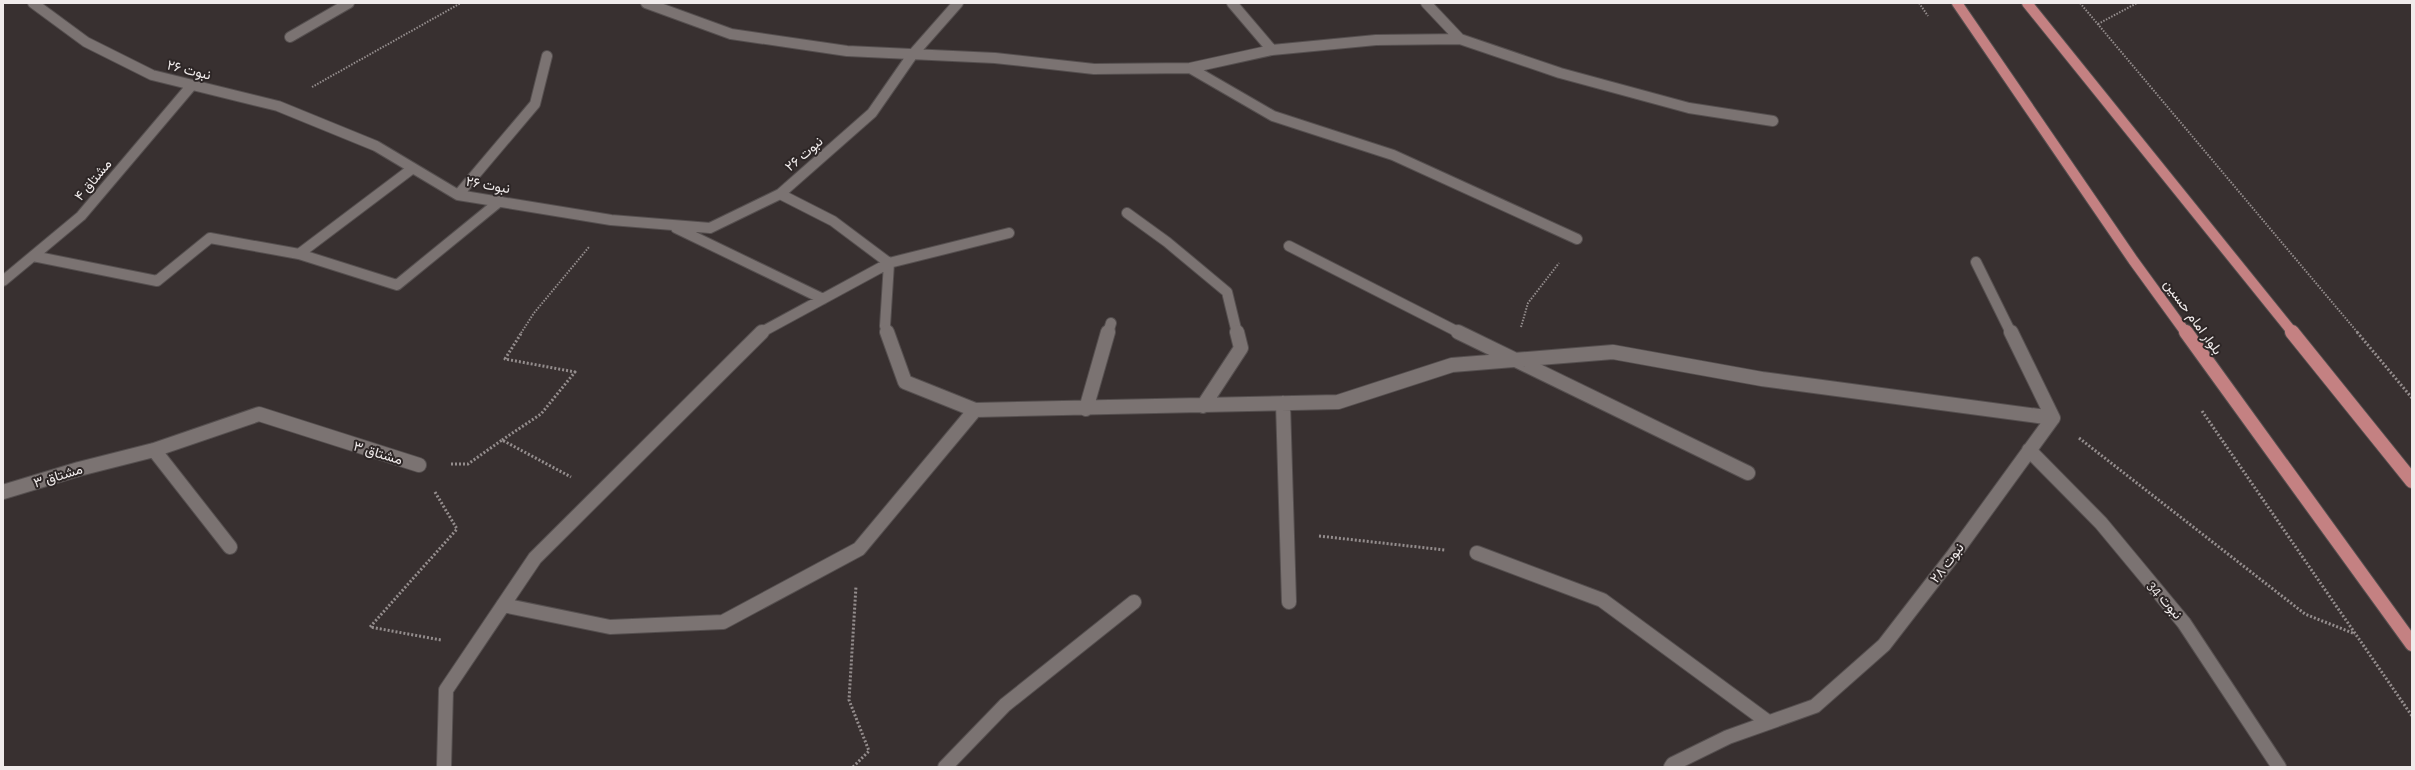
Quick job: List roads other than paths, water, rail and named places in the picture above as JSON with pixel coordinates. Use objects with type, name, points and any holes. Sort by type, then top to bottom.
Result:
[{"type":"main road","name":"بلوار امام حسین","points":[[1957,3],[2134,260],[2412,644]]},
{"type":"main road","points":[[2027,3],[2412,481]]},
{"type":"street","name":"نبوت ۲۶","points":[[33,3],[86,42],[152,75],[278,106],[376,146],[458,195],[611,220],[710,228],[780,194],[872,113],[913,54],[958,3]]},
{"type":"street","points":[[290,36],[349,3]]},
{"type":"street","points":[[646,3],[731,34],[846,51],[995,58],[1094,69],[1190,68],[1272,50],[1376,40],[1460,40],[1560,73],[1689,108],[1773,122]]},
{"type":"street","points":[[1232,3],[1272,50]]},
{"type":"street","points":[[1426,3],[1460,40]]},
{"type":"street","points":[[458,195],[535,104],[547,56]]},
{"type":"street","points":[[1190,68],[1273,116],[1393,155],[1578,239]]},
{"type":"street","name":"مشتاق ۴","points":[[3,281],[81,216],[192,85]]},
{"type":"street","points":[[299,254],[413,168]]},
{"type":"street","points":[[780,194],[833,221],[889,263]]},
{"type":"street","points":[[33,256],[157,281],[210,238],[299,254],[397,286],[500,202]]},
{"type":"street","points":[[1127,213],[1167,242],[1227,292],[1241,348],[1203,406]]},
{"type":"street","points":[[670,225],[824,299]]},
{"type":"street","points":[[444,767],[446,690],[535,558],[759,334],[889,263],[1009,233]]},
{"type":"street","points":[[1289,246],[1512,360],[1748,473]]},
{"type":"street","points":[[1976,262],[2053,418]]},
{"type":"street","points":[[889,263],[885,326],[905,382],[975,410],[1086,409],[1338,402],[1452,365],[1613,352],[1762,379],[2053,418]]},
{"type":"street","points":[[1086,409],[1111,323]]},
{"type":"street","points":[[1283,403],[1289,602]]},
{"type":"street","points":[[503,605],[610,627],[723,622],[858,549],[975,410]]},
{"type":"street","name":"مشتاق ۳","points":[[3,492],[78,469],[154,450],[259,414],[419,465]]},
{"type":"street","name":"نبوت ۲۸","points":[[1671,767],[1673,764],[1728,737],[1815,706],[1884,645],[1952,557],[2053,418]]},
{"type":"street","points":[[154,450],[230,546]]},
{"type":"street","name":"نبوت 34","points":[[2029,450],[2101,523],[2184,623],[2278,767]]},
{"type":"street","points":[[1477,553],[1602,600],[1768,722]]},
{"type":"street","points":[[945,767],[1005,705],[1134,602]]}]
